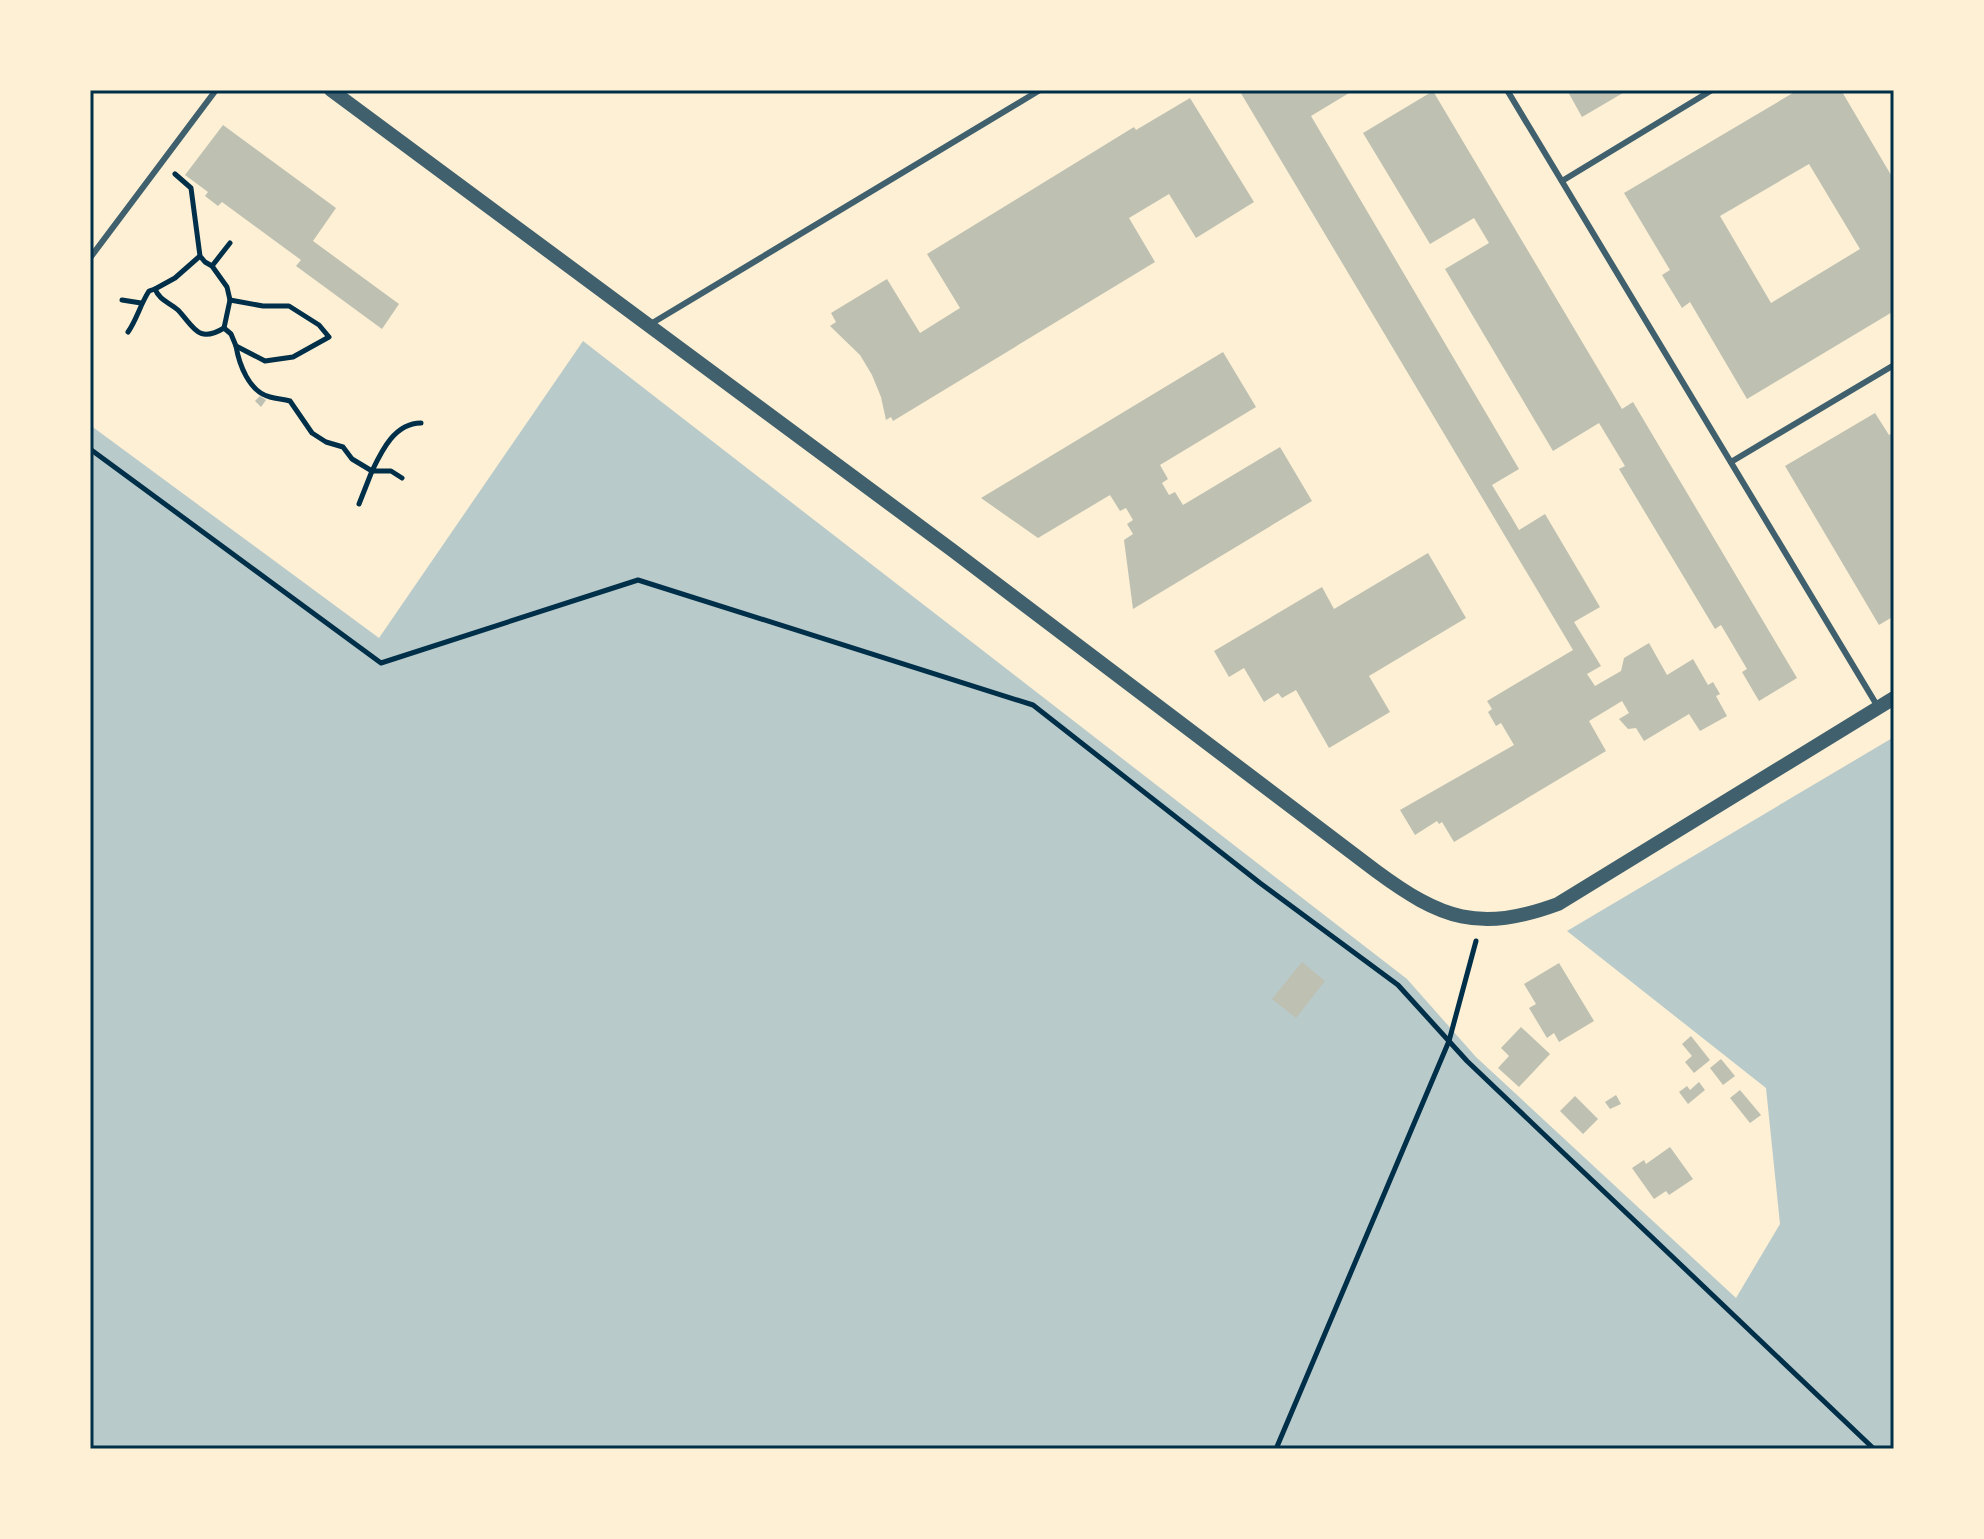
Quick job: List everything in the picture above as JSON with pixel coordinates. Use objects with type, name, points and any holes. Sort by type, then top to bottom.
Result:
[{"type":"street","points":[[331,90],[1134,686],[1386,878],[1433,909],[1467,917],[1500,918],[1558,904],[1894,698]]},
{"type":"lane","points":[[90,258],[216,90]]},
{"type":"lane","points":[[649,325],[1040,90]]},
{"type":"lane","points":[[1507,90],[1878,707]]},
{"type":"lane","points":[[1562,181],[1712,90]]},
{"type":"lane","points":[[1731,462],[1894,365]]},
{"type":"path","points":[[155,289],[193,329],[213,335],[224,328],[230,300],[227,287],[212,266],[200,256],[191,188],[161,163]]},
{"type":"path","points":[[212,266],[230,243]]},
{"type":"path","points":[[128,332],[149,291],[175,278],[200,256]]},
{"type":"path","points":[[122,300],[141,303]]},
{"type":"path","points":[[230,300],[263,306],[289,306],[319,325],[329,337],[293,357],[265,361],[236,346]]},
{"type":"path","points":[[224,328],[231,334],[236,346],[239,366],[258,390],[269,397],[290,401],[312,433],[326,442],[343,447],[352,459],[372,471],[391,471],[402,478]]},
{"type":"path","points":[[359,504],[381,452],[401,427],[421,423]]},
{"type":"path","points":[[90,449],[381,663],[638,580],[1033,705],[1260,883],[1398,985],[1449,1041],[1874,1449]]},
{"type":"path","points":[[1276,1449],[1449,1041],[1474,946]]},
{"type":"shaded area","points":[[583,341],[1407,979],[1476,1057],[1736,1298],[1780,1224],[1766,1088],[1567,931],[1894,737],[1894,1449],[90,1449],[90,425],[379,638]]},
{"type":"building","points":[[1239,90],[1354,90],[1311,116],[1519,469],[1492,485],[1519,530],[1545,514],[1600,607],[1574,622],[1601,666],[1587,674],[1595,686],[1621,671],[1624,658],[1649,643],[1667,675],[1693,659],[1708,685],[1713,682],[1720,694],[1716,696],[1727,716],[1700,731],[1689,714],[1644,741],[1636,728],[1628,729],[1619,719],[1629,713],[1622,701],[1589,721],[1606,751],[1454,842],[1442,822],[1439,824],[1437,821],[1415,835],[1400,810],[1514,745],[1501,723],[1496,726],[1488,712],[1492,709],[1487,701],[1573,650]]},
{"type":"building","points":[[1567,90],[1628,90],[1582,117]]},
{"type":"building","points":[[1798,90],[1841,90],[1891,175],[1894,173],[1894,311],[1747,399],[1690,302],[1682,308],[1662,275],[1670,270],[1624,193]],"holes":[[[1809,164],[1860,249],[1771,303],[1720,216]]]},
{"type":"building","points":[[1433,91],[1622,409],[1633,402],[1797,678],[1759,701],[1742,672],[1747,669],[1721,625],[1715,629],[1619,469],[1625,466],[1599,423],[1553,451],[1445,269],[1489,243],[1474,218],[1430,244],[1363,133]]},
{"type":"building","points":[[1190,98],[1254,202],[1196,238],[1169,194],[1129,218],[1155,262],[893,421],[891,417],[886,420],[872,375],[860,355],[830,326],[836,322],[831,313],[887,279],[920,333],[960,308],[927,254],[1134,127],[1136,130]]},
{"type":"building","points":[[223,125],[336,208],[313,241],[399,304],[382,329],[296,266],[301,260],[222,202],[218,206],[205,196],[208,192],[185,175]]},
{"type":"building","points":[[1223,352],[1256,407],[1160,465],[1168,479],[1162,483],[1169,495],[1175,492],[1183,505],[1280,447],[1312,501],[1133,609],[1124,540],[1133,534],[1127,524],[1133,520],[1126,508],[1120,511],[1110,495],[1038,538],[981,498]]},
{"type":"building","points":[[260,396],[266,400],[261,407],[255,401]]},
{"type":"building","points":[[1875,413],[1889,435],[1894,432],[1894,616],[1879,625],[1785,466]]},
{"type":"building","points":[[1428,553],[1466,618],[1369,676],[1390,712],[1329,748],[1296,690],[1282,698],[1278,693],[1264,702],[1244,668],[1229,677],[1214,651],[1322,587],[1334,609]]},
{"type":"building","points":[[1302,962],[1325,981],[1296,1018],[1272,999]]},
{"type":"building","points":[[1559,963],[1594,1021],[1559,1042],[1554,1033],[1547,1038],[1529,1008],[1536,1004],[1524,984]]},
{"type":"building","points":[[1521,1027],[1550,1054],[1519,1087],[1498,1068],[1509,1056],[1501,1048]]},
{"type":"building","points":[[1691,1036],[1710,1060],[1694,1073],[1685,1062],[1692,1056],[1682,1044]]},
{"type":"building","points":[[1721,1059],[1735,1076],[1723,1085],[1710,1068]]},
{"type":"building","points":[[1699,1082],[1705,1090],[1688,1104],[1679,1092],[1687,1086],[1690,1090]]},
{"type":"building","points":[[1740,1090],[1761,1115],[1750,1123],[1730,1098]]},
{"type":"building","points":[[1616,1095],[1621,1104],[1610,1109],[1605,1102]]},
{"type":"building","points":[[1575,1096],[1598,1119],[1583,1134],[1560,1111]]},
{"type":"building","points":[[1670,1147],[1693,1179],[1669,1195],[1666,1191],[1654,1199],[1632,1168],[1644,1160],[1646,1164]]}]
